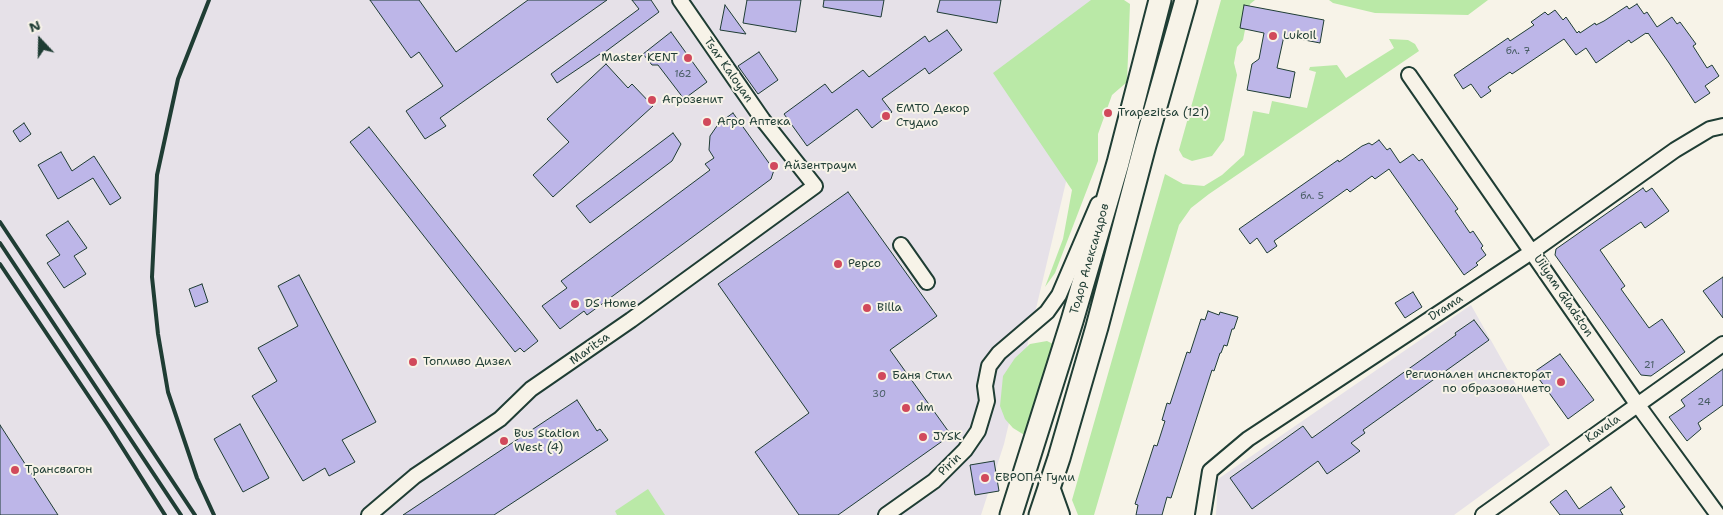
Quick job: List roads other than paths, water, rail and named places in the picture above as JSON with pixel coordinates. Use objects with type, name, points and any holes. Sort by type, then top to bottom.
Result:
[{"type":"main road","points":[[1148,0],[1151,36]]},
{"type":"main road","name":"Тодор Александров","points":[[1011,515],[1072,321],[1118,163],[1160,0]]},
{"type":"main road","name":"Тодор Александров","points":[[1040,515],[1097,327],[1186,0]]},
{"type":"street","name":"Tsar Kaloyan","points":[[680,0],[758,112],[814,186]]},
{"type":"street","name":"Uilyam Gladston","points":[[1409,75],[1637,404],[1718,515]]},
{"type":"street","name":"Drama","points":[[1203,515],[1210,471],[1248,439],[1532,251],[1674,150],[1710,129],[1723,126]]},
{"type":"street","name":"Pirin","points":[[886,515],[934,481],[965,450],[978,431],[987,401],[986,386],[989,366],[999,353],[1047,312],[1059,295],[1093,214],[1118,163]]},
{"type":"street","name":"Maritsa","points":[[369,515],[415,476],[500,419],[531,390],[631,320],[814,186]]},
{"type":"street","points":[[901,244],[927,282]]},
{"type":"street","name":"Kavala","points":[[1483,515],[1723,344]]},
{"type":"street","points":[[1049,487],[1059,515]]},
{"type":"railway","points":[[209,0],[178,79],[157,175],[152,277],[158,334],[168,392],[197,478],[214,515]]},
{"type":"railway","points":[[0,222],[195,515]]},
{"type":"railway","points":[[0,243],[181,515]]},
{"type":"railway","points":[[0,264],[108,425],[165,515]]},
{"type":"place","name":"Lukoil","points":[[1273,36]]},
{"type":"place","name":"Master KENT","points":[[688,58]]},
{"type":"place","name":"Агрозенит","points":[[652,100]]},
{"type":"place","name":"Trapezitsa (121)","points":[[1108,113]]},
{"type":"place","name":"ЕМТО Декор Студио","points":[[886,116]]},
{"type":"place","name":"Агро Аптека","points":[[707,122]]},
{"type":"place","name":"Айзентраум","points":[[774,166]]},
{"type":"place","name":"Pepco","points":[[838,264]]},
{"type":"place","name":"DS Home","points":[[575,304]]},
{"type":"place","name":"Billa","points":[[867,308]]},
{"type":"place","name":"Топливо Дизел","points":[[413,362]]},
{"type":"place","name":"Баня Стил","points":[[882,376]]},
{"type":"place","name":"Регионален инспекторат по образованието","points":[[1561,382]]},
{"type":"place","name":"dm","points":[[906,408]]},
{"type":"place","name":"JYSK","points":[[923,437]]},
{"type":"place","name":"Bus Station West (4)","points":[[504,441]]},
{"type":"place","name":"Tрансвагон","points":[[15,470]]},
{"type":"place","name":"ЕВРОПА Гуми","points":[[985,478]]}]
